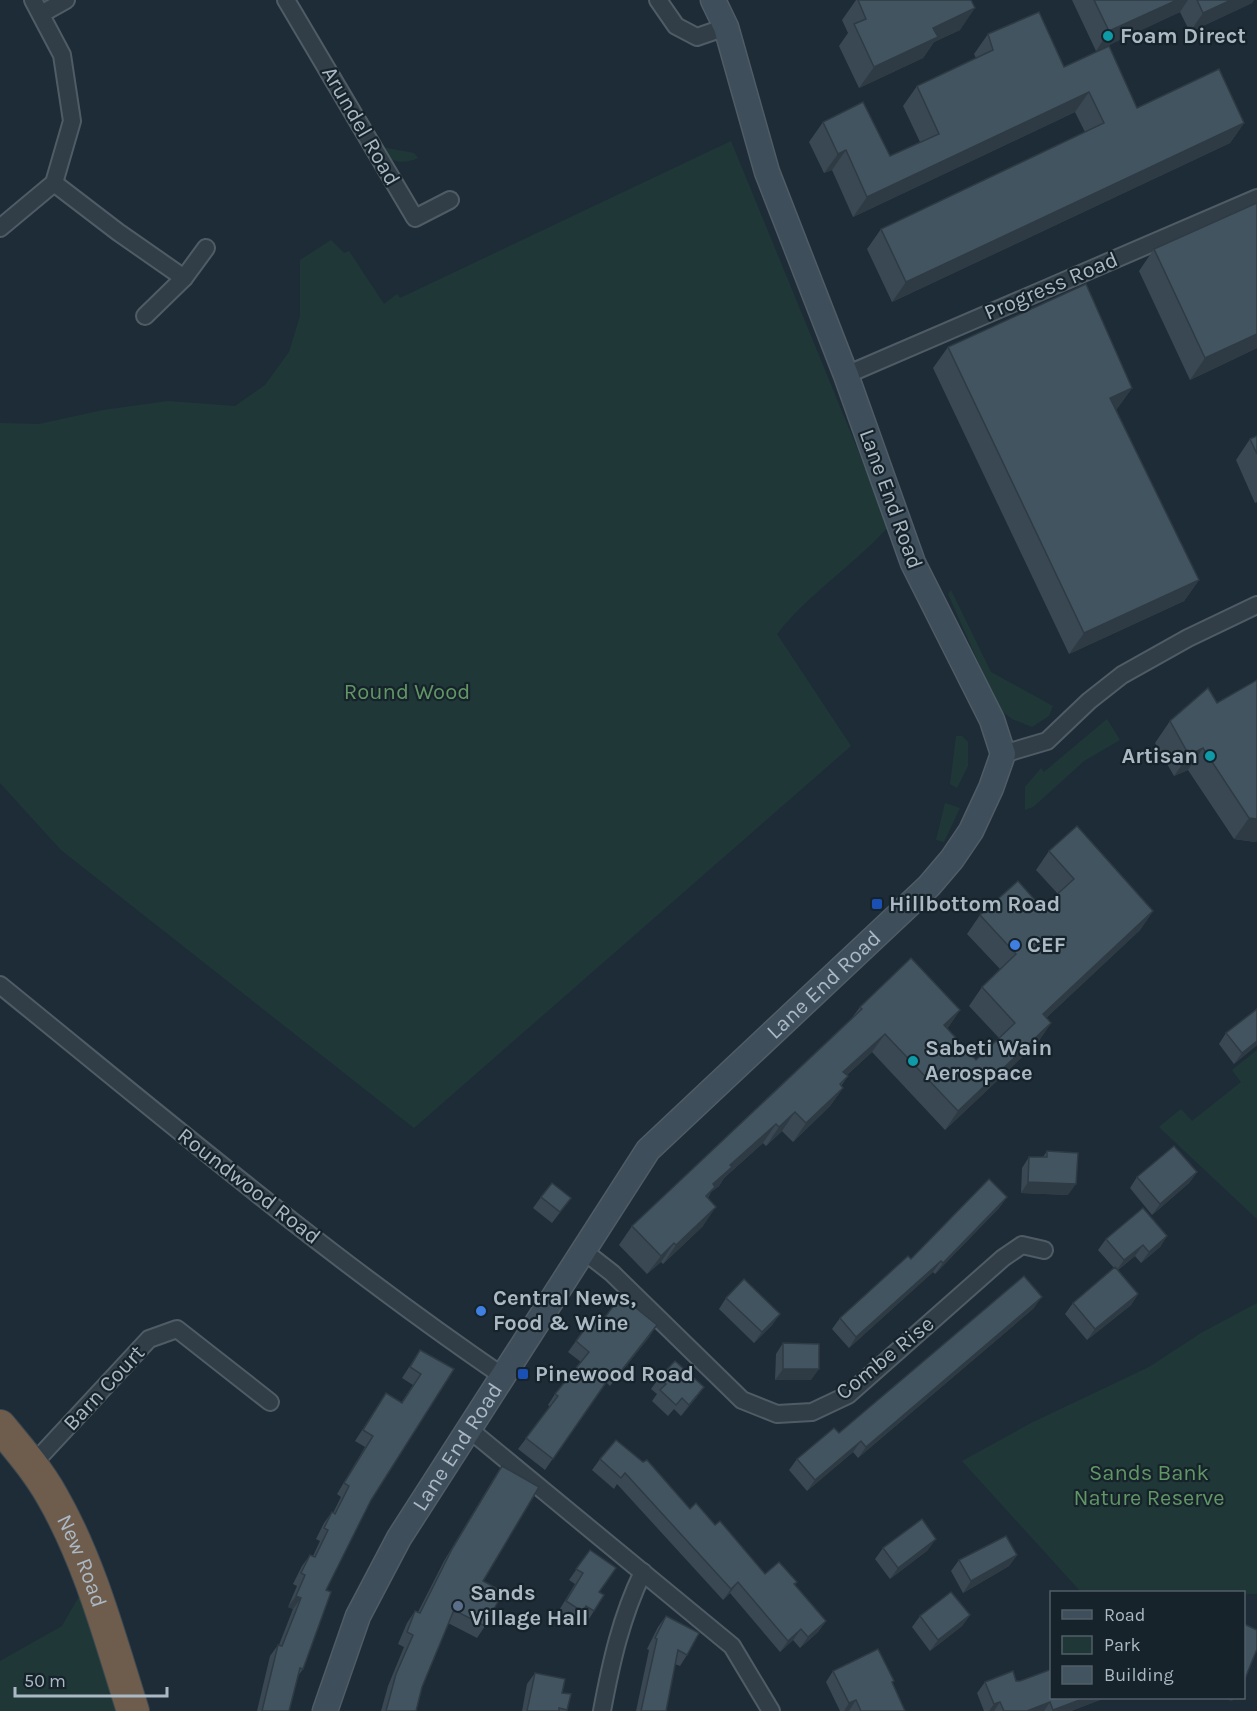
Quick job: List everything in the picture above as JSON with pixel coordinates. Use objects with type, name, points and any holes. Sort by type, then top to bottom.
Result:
[{"type":"highway","name":"New Road","points":[[0,1426],[32,1465],[53,1497],[96,1596],[133,1711]]},
{"type":"street","points":[[0,228],[54,183],[72,121],[62,55],[37,7],[66,0]]},
{"type":"street","name":"Arundel Road","points":[[286,0],[415,218],[450,200]]},
{"type":"street","points":[[658,0],[676,26],[697,37],[726,27]]},
{"type":"street","name":"Lane End Road","points":[[325,1711],[358,1616],[399,1538],[471,1430],[648,1150],[928,886],[952,859],[971,831],[991,788],[1003,754],[992,720],[913,563],[846,375],[759,150],[726,27],[713,0]]},
{"type":"street","points":[[54,183],[118,232],[184,278]]},
{"type":"street","name":"Progress Road","points":[[846,375],[1257,198]]},
{"type":"street","points":[[146,316],[184,278],[206,248]]},
{"type":"street","points":[[1003,754],[1047,741],[1089,701],[1122,675],[1188,638],[1257,605]]},
{"type":"street","name":"Roundwood Road","points":[[0,985],[235,1176],[427,1325],[504,1377]]},
{"type":"street","name":"Combe Rise","points":[[585,1252],[612,1273],[742,1400],[777,1414],[812,1412],[848,1395],[1003,1258],[1022,1245],[1044,1250]]},
{"type":"street","name":"Barn Court","points":[[32,1465],[149,1339],[177,1329],[270,1402]]},
{"type":"street","points":[[471,1430],[732,1646],[771,1711]]},
{"type":"street","points":[[602,1711],[627,1604],[643,1572]]},
{"type":"green space","name":"Round Wood","points":[[731,141],[889,526],[803,605],[777,634],[851,746],[414,1128],[61,850],[0,783],[0,423],[39,424],[103,410],[168,401],[235,406],[265,385],[289,352],[300,316],[300,260],[331,240],[344,253],[349,251],[384,304],[397,294],[400,298]]},
{"type":"green space","points":[[376,146],[414,153],[418,158],[406,162],[395,161]]},
{"type":"green space","points":[[951,590],[991,672],[1053,706],[1049,716],[1032,727],[1012,719],[999,709],[948,594]]},
{"type":"green space","points":[[1107,719],[1120,740],[1084,761],[1033,807],[1025,810],[1025,787],[1041,768],[1044,772]]},
{"type":"green space","points":[[956,736],[962,736],[968,742],[968,766],[957,788],[950,784]]},
{"type":"green space","points":[[945,803],[960,808],[944,842],[936,840]]},
{"type":"green space","points":[[1257,1050],[1257,1219],[1159,1127],[1181,1109],[1192,1121],[1241,1082],[1232,1070]]},
{"type":"green space","name":"Sands Bank Nature Reserve","points":[[1257,1303],[1257,1594],[1245,1594],[1245,1591],[1080,1591],[962,1461],[1031,1423],[1149,1367],[1201,1333]]},
{"type":"green space","points":[[81,1593],[124,1711],[0,1711],[0,1661],[62,1626]]},
{"type":"building","points":[[858,0],[971,0],[975,8],[933,28],[938,37],[874,67],[854,24],[866,19]]},
{"type":"building","points":[[1094,0],[1177,0],[1109,31]]},
{"type":"building","points":[[1197,0],[1231,0],[1203,13]]},
{"type":"building","points":[[1039,12],[1064,67],[1109,46],[1137,108],[1219,69],[1244,123],[906,282],[881,229],[1104,123],[1089,92],[867,197],[846,150],[838,154],[823,122],[863,102],[890,156],[939,134],[917,86],[993,50],[988,34]]},
{"type":"building","points":[[1257,203],[1257,334],[1205,358],[1154,249]]},
{"type":"building","points":[[1086,284],[1132,388],[1110,398],[1199,580],[1084,633],[948,347]]},
{"type":"building","points":[[1257,436],[1257,454],[1250,439]]},
{"type":"building","points":[[1257,680],[1257,819],[1249,818],[1203,748],[1189,755],[1170,721],[1208,688],[1217,703]]},
{"type":"building","points":[[1077,826],[1153,911],[1043,1014],[1051,1023],[958,1111],[885,1034],[843,1072],[848,1076],[840,1084],[843,1088],[806,1123],[795,1112],[779,1127],[776,1124],[730,1165],[732,1167],[713,1184],[715,1187],[706,1196],[716,1207],[676,1245],[674,1243],[661,1256],[632,1226],[862,1009],[860,1007],[911,958],[960,1010],[944,1025],[976,1060],[1015,1023],[982,987],[1016,954],[980,915],[1018,881],[1042,908],[1074,879],[1049,851]]},
{"type":"building","points":[[1257,1009],[1257,1041],[1242,1053],[1226,1033]]},
{"type":"building","points":[[1174,1146],[1197,1172],[1160,1204],[1137,1177]]},
{"type":"building","points":[[1047,1151],[1078,1153],[1076,1184],[1028,1182],[1029,1157],[1047,1157]]},
{"type":"building","points":[[989,1179],[1007,1197],[943,1263],[941,1261],[856,1337],[840,1318],[908,1256],[911,1259]]},
{"type":"building","points":[[552,1183],[571,1198],[560,1212],[541,1197]]},
{"type":"building","points":[[1143,1208],[1167,1236],[1149,1252],[1143,1245],[1124,1260],[1106,1239]]},
{"type":"building","points":[[1115,1267],[1138,1294],[1095,1329],[1073,1303]]},
{"type":"building","points":[[1024,1276],[1042,1297],[866,1447],[861,1441],[815,1480],[797,1459],[834,1428],[839,1433]]},
{"type":"building","points":[[744,1279],[780,1314],[762,1332],[726,1298]]},
{"type":"building","points":[[621,1296],[657,1325],[618,1375],[614,1371],[553,1459],[526,1438],[558,1396],[555,1394],[589,1352],[576,1341],[592,1319],[599,1325]]},
{"type":"building","points":[[783,1343],[819,1344],[819,1369],[783,1369]]},
{"type":"building","points":[[420,1350],[454,1369],[371,1500],[326,1590],[331,1592],[303,1669],[300,1668],[289,1711],[262,1711],[278,1645],[282,1646],[301,1598],[296,1596],[305,1575],[301,1573],[310,1555],[315,1557],[328,1530],[324,1528],[332,1512],[335,1514],[349,1486],[344,1483],[373,1436],[363,1430],[386,1393],[402,1403],[421,1374],[410,1367]]},
{"type":"building","points":[[675,1361],[704,1387],[689,1405],[682,1398],[676,1405],[660,1390],[666,1384],[659,1378]]},
{"type":"building","points":[[616,1440],[643,1462],[647,1460],[690,1509],[696,1503],[715,1525],[720,1521],[765,1574],[779,1562],[797,1582],[794,1584],[826,1621],[808,1637],[801,1629],[788,1641],[738,1582],[731,1589],[625,1473],[621,1478],[600,1459]]},
{"type":"building","points":[[502,1466],[539,1487],[483,1581],[503,1592],[485,1626],[454,1610],[422,1687],[416,1711],[386,1711],[396,1674],[413,1635],[407,1632],[415,1611],[420,1613],[452,1549]]},
{"type":"building","points":[[922,1519],[936,1539],[898,1568],[883,1548]]},
{"type":"building","points":[[1006,1536],[1017,1555],[971,1581],[959,1560]]},
{"type":"building","points":[[590,1550],[616,1568],[599,1592],[604,1595],[594,1611],[586,1606],[583,1612],[566,1601],[583,1573],[576,1569]]},
{"type":"building","points":[[951,1592],[970,1615],[938,1640],[920,1616]]},
{"type":"building","points":[[666,1616],[699,1633],[687,1655],[678,1650],[666,1711],[641,1711],[657,1639],[655,1638]]},
{"type":"building","points":[[1245,1624],[1257,1630],[1257,1649],[1245,1679]]},
{"type":"building","points":[[878,1649],[894,1681],[892,1682],[905,1711],[861,1711],[856,1700],[849,1703],[833,1671]]},
{"type":"building","points":[[1050,1670],[1050,1699],[1082,1699],[1053,1710],[1050,1702],[1027,1711],[1004,1711],[1000,1702],[994,1704],[985,1682],[1013,1671],[1016,1681]]},
{"type":"building","points":[[535,1673],[565,1679],[562,1693],[571,1694],[567,1710],[559,1708],[559,1711],[527,1711]]},
{"type":"place","name":"Foam Direct","points":[[1108,36]]},
{"type":"place","name":"Artisan","points":[[1210,756]]},
{"type":"place","name":"Hillbottom Road","points":[[877,904]]},
{"type":"place","name":"CEF","points":[[1015,945]]},
{"type":"place","name":"Sabeti Wain Aerospace","points":[[913,1061]]},
{"type":"place","name":"Central News, Food & Wine","points":[[481,1311]]},
{"type":"place","name":"Pinewood Road","points":[[523,1374]]},
{"type":"place","name":"Sands Village Hall","points":[[458,1606]]}]
